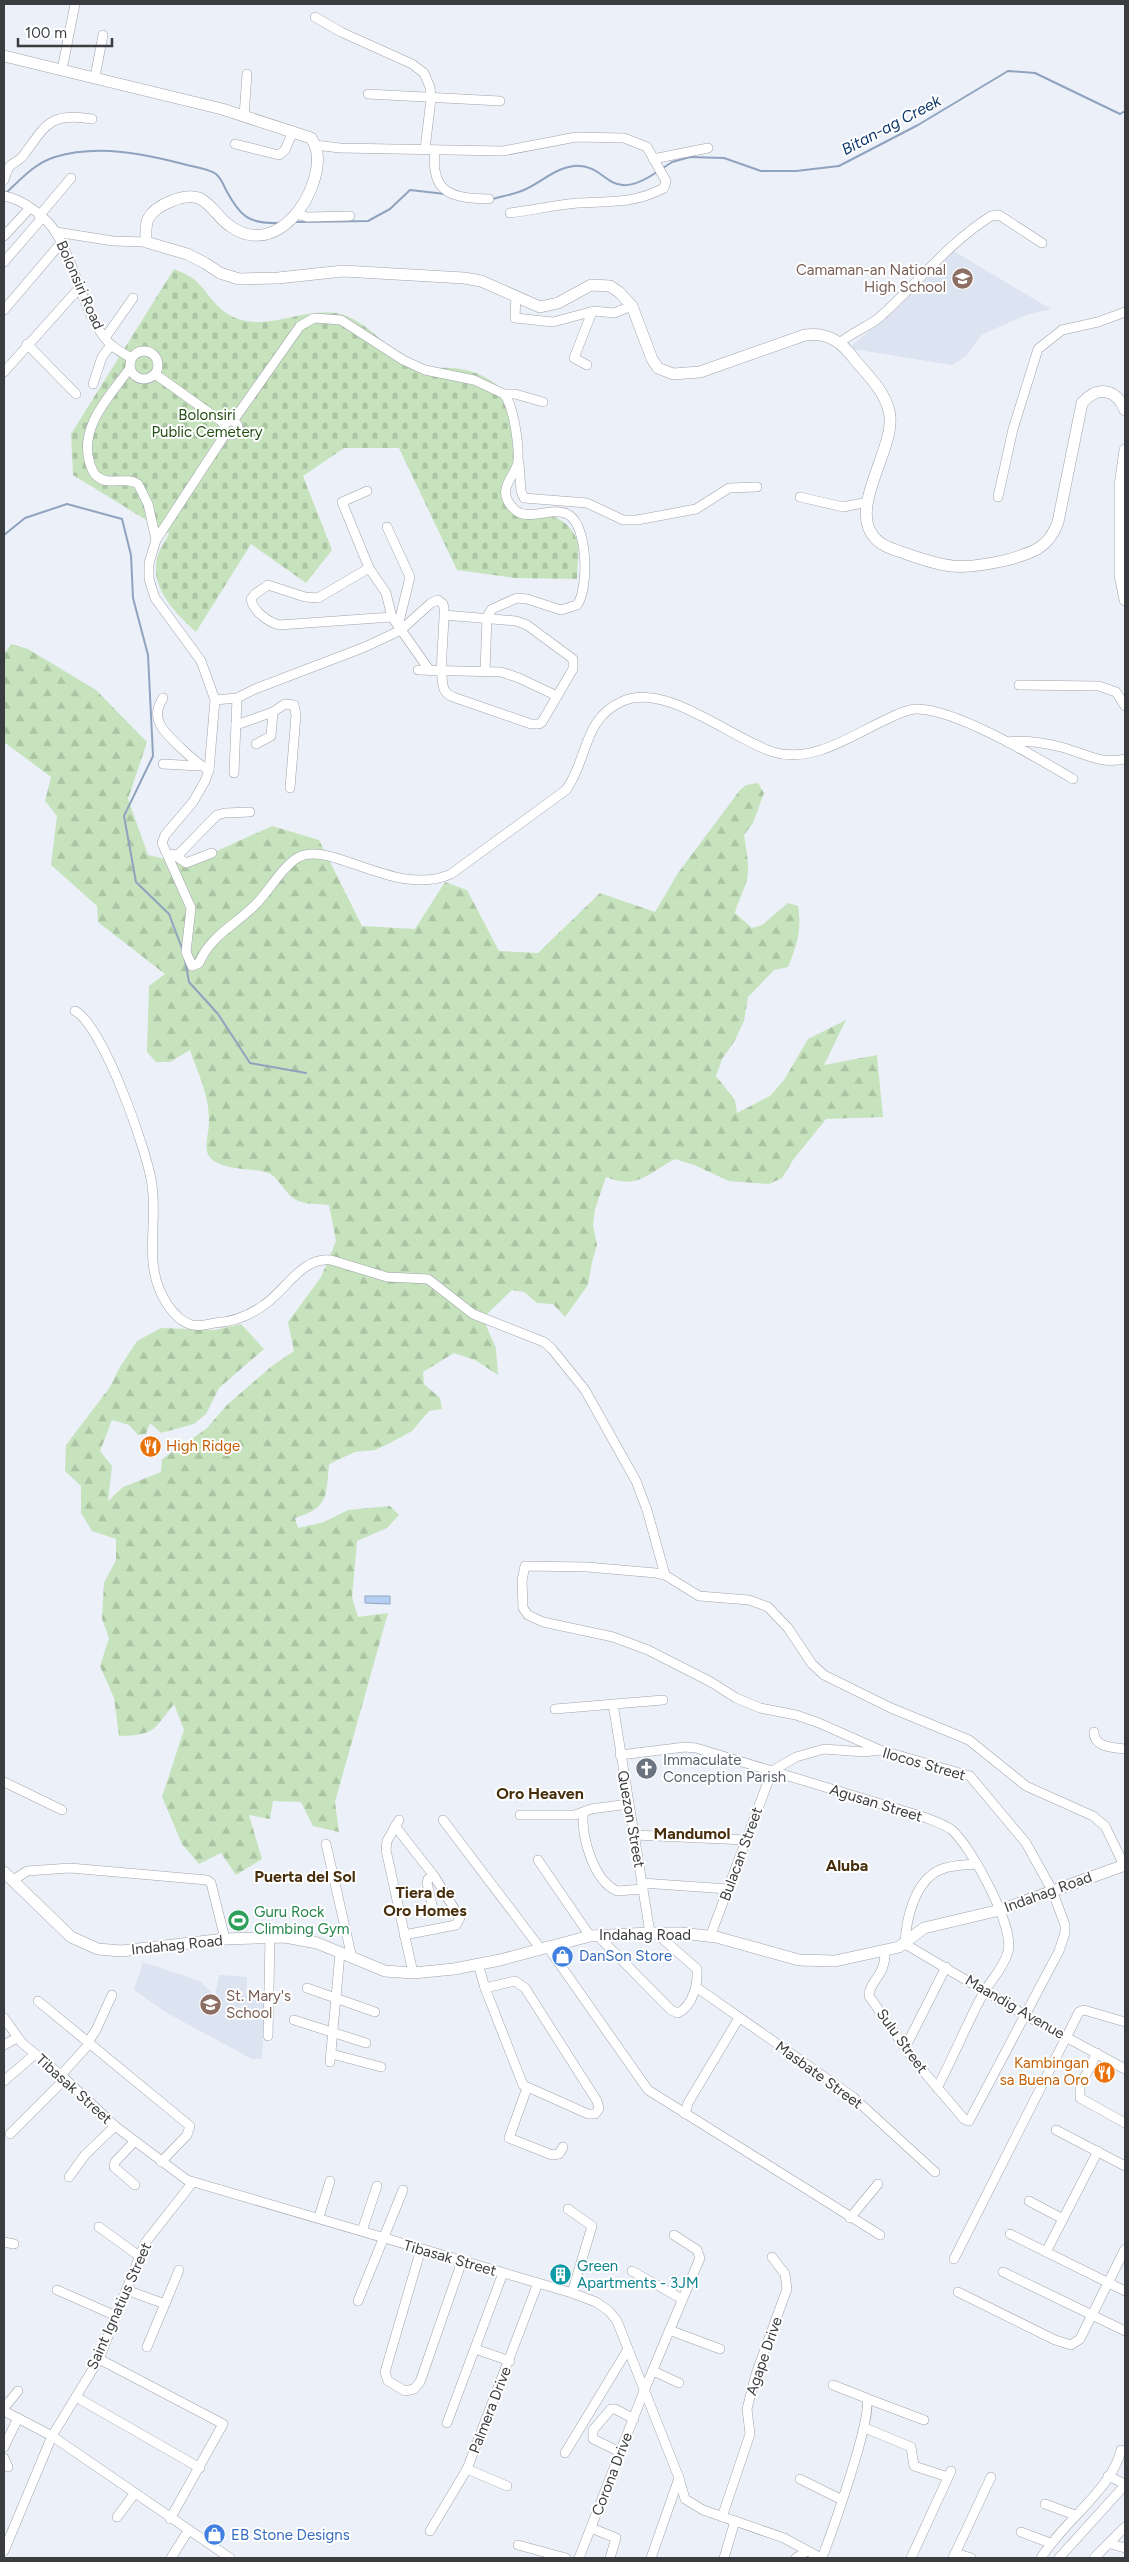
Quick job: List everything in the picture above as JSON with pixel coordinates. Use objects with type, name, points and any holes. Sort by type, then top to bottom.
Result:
[{"type":"main road","points":[[4,56],[95,77],[244,116],[311,138],[316,145],[315,175],[308,195],[292,219],[270,234],[242,231],[228,225],[212,207],[201,199],[188,197],[166,203],[150,216],[145,229],[146,242],[188,254],[205,262],[220,273],[238,279],[366,271],[481,281],[540,307],[550,306],[597,284],[610,286],[619,292],[632,306],[652,359],[658,368],[673,374],[700,372],[804,335],[816,334],[840,343],[875,383],[889,409],[890,430],[868,502],[867,527],[874,538],[883,544],[938,565],[950,568],[971,567],[1031,552],[1048,542],[1054,535],[1082,402],[1093,394],[1108,391],[1118,397],[1125,410]]},
{"type":"main road","points":[[1125,450],[1120,486],[1120,575],[1125,600]]},
{"type":"main road","name":"Indahag Road","points":[[8,1877],[71,1937],[98,1949],[121,1951],[225,1939],[270,1938],[307,1941],[385,1971],[413,1973],[478,1964],[593,1935],[653,1933],[710,1937],[775,1955],[817,1962],[835,1961],[885,1951],[905,1944],[924,1928],[1000,1910],[1125,1865]]},
{"type":"street","points":[[62,70],[75,4]]},
{"type":"street","points":[[315,17],[341,32],[420,68],[427,78],[431,99],[425,149]]},
{"type":"street","points":[[95,77],[103,36]]},
{"type":"street","points":[[244,116],[247,74]]},
{"type":"street","points":[[368,94],[431,99],[500,101]]},
{"type":"street","points":[[4,180],[11,165],[21,159],[38,134],[48,124],[68,116],[92,119]]},
{"type":"street","points":[[234,144],[279,155],[284,150],[292,131]]},
{"type":"street","points":[[316,145],[340,148],[503,151],[576,137],[624,138],[643,144],[666,181],[664,188],[649,196],[635,200],[577,203],[510,213]]},
{"type":"street","points":[[658,166],[708,148]]},
{"type":"street","points":[[435,150],[436,179],[444,189],[460,198],[489,199]]},
{"type":"street","points":[[4,262],[71,178]]},
{"type":"street","name":"Bolonsiri Road","points":[[6,196],[30,208],[56,232],[94,320],[108,342],[131,358]]},
{"type":"street","points":[[4,236],[30,208]]},
{"type":"street","points":[[840,343],[878,319],[912,288],[942,253],[991,216],[999,215],[1042,243]]},
{"type":"street","points":[[292,219],[350,216]]},
{"type":"street","points":[[56,232],[113,241],[146,242]]},
{"type":"street","points":[[4,310],[61,243]]},
{"type":"street","points":[[4,372],[27,344],[80,288]]},
{"type":"street","points":[[516,296],[514,316],[518,319],[553,322],[592,312],[614,313],[632,306]]},
{"type":"street","points":[[92,384],[108,342],[133,298]]},
{"type":"street","points":[[587,365],[574,358],[592,312]]},
{"type":"street","points":[[998,498],[1013,429],[1038,348],[1062,330],[1098,322],[1125,312]]},
{"type":"street","points":[[543,402],[515,394],[504,394],[474,380],[425,370],[403,360],[341,320],[314,318],[300,326],[228,426],[156,540],[148,570],[155,598],[200,660],[215,700],[209,770],[200,793],[165,835],[162,847],[191,908],[186,952],[192,966],[199,962],[210,943],[254,907],[292,862],[306,854],[331,856],[384,875],[409,881],[432,881],[451,874],[566,790],[578,770],[590,731],[598,719],[609,708],[636,698],[663,700],[675,704],[747,742],[787,755],[817,752],[904,712],[914,710],[937,712],[1007,742],[1074,779]]},
{"type":"street","points":[[27,344],[76,394]]},
{"type":"street","points":[[130,368],[133,375],[140,379],[148,378],[155,374],[158,362],[151,352],[139,351],[131,358],[130,368],[94,421],[86,444],[88,458],[92,470],[98,477],[104,480],[125,479],[138,484],[148,504],[156,540]]},
{"type":"street","points":[[155,374],[228,426]]},
{"type":"street","points":[[504,394],[511,410],[519,463],[520,487],[524,498],[586,503],[627,520],[696,509],[729,488],[757,487]]},
{"type":"street","points":[[485,672],[487,618],[492,609],[517,598],[527,599],[561,610],[574,608],[583,596],[582,534],[575,520],[562,512],[527,514],[514,510],[506,492],[510,474],[519,463]]},
{"type":"street","points":[[367,490],[342,502],[368,568],[386,593],[392,617],[430,671]]},
{"type":"street","points":[[800,497],[843,507],[868,502]]},
{"type":"street","points":[[388,528],[409,574],[409,584],[400,628]]},
{"type":"street","points":[[368,568],[318,598],[309,598],[268,585],[255,594],[252,604],[266,619],[279,625],[392,617]]},
{"type":"street","points":[[215,700],[237,698],[255,689],[365,647],[400,628],[434,600],[443,604],[444,687],[450,696],[532,724],[542,722],[573,669],[573,659],[527,625],[507,618],[444,615]]},
{"type":"street","points":[[418,670],[485,672],[514,676],[557,696]]},
{"type":"street","points":[[1019,685],[1099,686],[1116,692],[1125,706]]},
{"type":"street","points":[[163,698],[158,708],[160,725],[199,766]]},
{"type":"street","points":[[234,773],[237,698]]},
{"type":"street","points":[[236,725],[272,712],[288,703],[294,705],[296,710],[290,788]]},
{"type":"street","points":[[256,744],[271,736],[272,712]]},
{"type":"street","points":[[1007,742],[1016,740],[1060,746],[1100,761],[1125,759]]},
{"type":"street","points":[[163,764],[199,766],[209,770]]},
{"type":"street","points":[[177,856],[217,815],[225,812],[250,812]]},
{"type":"street","points":[[162,847],[186,863],[212,853]]},
{"type":"street","points":[[75,1011],[83,1015],[92,1026],[108,1056],[151,1175],[154,1200],[153,1275],[164,1300],[178,1318],[198,1326],[237,1319],[264,1305],[299,1272],[322,1259],[388,1277],[428,1278],[473,1314],[544,1342],[574,1373],[639,1487],[665,1575]]},
{"type":"street","points":[[880,1750],[811,1720],[760,1708],[736,1698],[711,1682],[648,1650],[613,1637],[543,1622],[528,1615],[523,1608],[522,1580],[525,1566],[587,1567],[665,1575],[699,1596],[749,1600],[768,1607],[788,1628],[812,1664],[824,1675],[891,1708],[969,1740],[1026,1786],[1093,1816],[1105,1826],[1125,1865]]},
{"type":"street","points":[[555,1709],[663,1700]]},
{"type":"street","name":"Quezon Street","points":[[613,1704],[628,1804],[653,1933]]},
{"type":"street","points":[[1094,1732],[1095,1740],[1100,1744],[1125,1749]]},
{"type":"street","name":"Agusan Street","points":[[620,1755],[690,1747],[938,1822],[957,1836],[977,1864],[1000,1910],[1008,1932],[1008,1953],[984,1992],[937,2088]]},
{"type":"street","name":"Ilocos Street","points":[[772,1771],[796,1757],[824,1749],[864,1752],[880,1750],[970,1776],[1026,1843],[1052,1890],[1064,1919],[1065,1934],[1059,1951],[969,2122]]},
{"type":"street","name":"Bulacan Street","points":[[710,1937],[772,1771]]},
{"type":"street","points":[[4,1782],[62,1810]]},
{"type":"street","points":[[520,1815],[584,1814],[591,1809],[628,1804]]},
{"type":"street","points":[[584,1814],[589,1856],[602,1878],[617,1891],[643,1886],[728,1889]]},
{"type":"street","points":[[443,1820],[543,1947],[642,2084],[653,2094],[880,2236]]},
{"type":"street","points":[[404,1935],[456,1925],[460,1918],[434,1876],[397,1823],[387,1841],[386,1850],[404,1935],[413,1973]]},
{"type":"street","points":[[634,1835],[746,1840]]},
{"type":"street","points":[[326,1844],[352,1958]]},
{"type":"street","points":[[538,1860],[593,1935],[675,2012],[682,2011],[696,1987],[695,1966],[653,1933]]},
{"type":"street","points":[[905,1944],[907,1920],[916,1898],[929,1879],[940,1869],[977,1864]]},
{"type":"street","points":[[8,1877],[27,1870],[70,1868],[207,1880],[211,1883],[225,1939]]},
{"type":"street","points":[[433,1909],[427,1883],[428,1878],[434,1876]]},
{"type":"street","points":[[268,2036],[270,1938]]},
{"type":"street","name":"Maandig Avenue","points":[[905,1944],[946,1967],[984,1992],[1125,2068]]},
{"type":"street","name":"Sulu Street","points":[[885,1951],[885,1965],[870,1989],[869,1996],[906,2046],[913,2059],[969,2122]]},
{"type":"street","points":[[340,1953],[331,2058],[381,2068]]},
{"type":"street","points":[[478,1964],[485,1988],[520,2078],[527,2088],[588,2114],[595,2114],[599,2109],[597,2101],[525,1988],[515,1981],[485,1988]]},
{"type":"street","points":[[906,2046],[946,1967]]},
{"type":"street","name":"Masbate Street","points":[[696,1987],[853,2097],[935,2172]]},
{"type":"street","points":[[307,1988],[336,2000],[375,2012]]},
{"type":"street","points":[[10,2134],[63,2077],[89,2042],[112,1995]]},
{"type":"street","points":[[38,2001],[190,2127],[189,2132],[175,2150],[161,2162]]},
{"type":"street","points":[[954,2259],[1065,2037],[1081,2011],[1125,2022]]},
{"type":"street","name":"Tibasak Street","points":[[4,2018],[16,2038],[63,2077],[134,2142],[182,2177],[193,2182],[319,2218],[421,2250],[462,2260],[572,2293],[596,2302],[609,2311],[617,2321],[679,2478],[683,2496],[688,2502],[722,2517],[784,2538],[821,2558]]},
{"type":"street","points":[[685,2114],[688,2103],[739,2018]]},
{"type":"street","points":[[294,2020],[366,2043]]},
{"type":"street","points":[[4,2045],[16,2038]]},
{"type":"street","points":[[1097,2053],[1079,2091],[1080,2098],[1125,2123]]},
{"type":"street","points":[[4,2081],[36,2054]]},
{"type":"street","points":[[527,2088],[510,2138],[552,2155],[559,2154],[563,2148]]},
{"type":"street","points":[[69,2177],[86,2155],[115,2126]]},
{"type":"street","points":[[1056,2130],[1125,2166]]},
{"type":"street","points":[[134,2142],[115,2162],[114,2167],[135,2186]]},
{"type":"street","points":[[1046,2252],[1098,2151]]},
{"type":"street","points":[[319,2218],[330,2181]]},
{"type":"street","name":"Saint Ignatius Street","points":[[4,2551],[52,2436],[98,2359],[139,2256],[154,2230],[193,2182]]},
{"type":"street","points":[[850,2218],[878,2184]]},
{"type":"street","points":[[362,2231],[377,2186]]},
{"type":"street","points":[[358,2301],[404,2190]]},
{"type":"street","points":[[1029,2201],[1063,2218]]},
{"type":"street","points":[[568,2209],[592,2226],[572,2293]]},
{"type":"street","points":[[99,2227],[139,2256]]},
{"type":"street","points":[[1010,2234],[1125,2291]]},
{"type":"street","name":"Corona Drive","points":[[579,2558],[644,2391],[698,2264],[700,2253],[674,2235]]},
{"type":"street","points":[[4,2242],[14,2244]]},
{"type":"street","points":[[421,2250],[386,2366],[385,2376],[400,2389],[411,2392],[420,2382],[462,2260]]},
{"type":"street","points":[[958,2292],[1068,2344],[1074,2344],[1080,2339],[1093,2316],[1125,2250]]},
{"type":"street","name":"Agape Drive","points":[[722,2517],[750,2434],[747,2409],[754,2378],[787,2289],[786,2274],[772,2257]]},
{"type":"street","points":[[146,2347],[179,2270]]},
{"type":"street","points":[[632,2271],[682,2299]]},
{"type":"street","points":[[1003,2272],[1125,2331]]},
{"type":"street","points":[[446,2424],[503,2273]]},
{"type":"street","name":"Palmera Drive","points":[[430,2531],[467,2469],[510,2361],[538,2283]]},
{"type":"street","points":[[57,2290],[116,2316]]},
{"type":"street","points":[[126,2290],[165,2304]]},
{"type":"street","points":[[669,2330],[720,2349]]},
{"type":"street","points":[[474,2349],[510,2361]]},
{"type":"street","points":[[565,2453],[628,2349]]},
{"type":"street","points":[[98,2359],[223,2424],[170,2519]]},
{"type":"street","points":[[653,2371],[679,2383]]},
{"type":"street","points":[[833,2384],[924,2420]]},
{"type":"street","points":[[18,2392],[4,2409],[52,2436],[135,2493],[219,2555],[230,2558]]},
{"type":"street","points":[[76,2397],[200,2468]]},
{"type":"street","points":[[821,2558],[865,2428],[870,2406],[868,2399]]},
{"type":"street","points":[[620,2452],[597,2442],[594,2439],[593,2430],[611,2409],[615,2409],[634,2419]]},
{"type":"street","points":[[4,2447],[18,2418]]},
{"type":"street","points":[[865,2428],[911,2447],[914,2466],[950,2474],[911,2558]]},
{"type":"street","points":[[1041,2558],[1050,2543],[1108,2476],[1120,2457],[1121,2450]]},
{"type":"street","points":[[4,2458],[8,2467]]},
{"type":"street","points":[[467,2469],[507,2486]]},
{"type":"street","points":[[1059,2558],[1125,2485],[1108,2476]]},
{"type":"street","points":[[971,2558],[954,2555],[992,2477]]},
{"type":"street","points":[[651,2558],[679,2478]]},
{"type":"street","points":[[800,2479],[842,2500]]},
{"type":"street","points":[[117,2517],[135,2493]]},
{"type":"street","points":[[1045,2504],[1075,2515]]},
{"type":"street","points":[[724,2558],[735,2521]]},
{"type":"street","points":[[590,2528],[616,2538],[610,2558]]},
{"type":"street","points":[[1094,2558],[1125,2528]]},
{"type":"street","points":[[171,2558],[188,2531]]},
{"type":"street","points":[[1021,2532],[1050,2543]]},
{"type":"street","points":[[1110,2544],[1125,2548]]},
{"type":"street","points":[[518,2545],[566,2558]]},
{"type":"street","points":[[796,2558],[807,2551]]},
{"type":"shaded area","name":"Camaman-an National High School","points":[[950,249],[1051,309],[1026,315],[981,335],[966,356],[952,365],[853,349],[852,345],[894,311]]},
{"type":"shaded area","name":"St. Mary's School","points":[[143,1962],[200,1981],[215,1996],[219,1975],[247,1977],[246,1994],[265,1997],[262,2059],[252,2059],[167,2013],[134,1990]]},
{"type":"green space","name":"Bolonsiri Public Cemetery","points":[[174,269],[195,280],[226,313],[244,321],[270,321],[323,312],[336,313],[358,322],[398,354],[418,366],[466,370],[485,377],[496,384],[507,399],[515,444],[515,457],[501,488],[505,502],[511,512],[540,514],[558,519],[566,524],[572,531],[578,544],[577,579],[515,578],[457,570],[399,448],[344,448],[303,476],[332,550],[306,583],[251,544],[196,632],[172,607],[160,588],[156,566],[158,555],[169,534],[73,475],[71,434]]},
{"type":"green space","points":[[11,644],[28,649],[96,690],[147,742],[128,799],[148,855],[188,864],[272,826],[319,840],[362,926],[415,929],[445,882],[467,890],[499,951],[538,953],[600,893],[655,912],[678,873],[740,790],[746,785],[758,783],[764,793],[753,823],[744,835],[748,874],[735,913],[752,928],[762,925],[788,903],[798,906],[799,930],[788,967],[774,970],[748,997],[744,1021],[734,1042],[722,1059],[716,1076],[735,1100],[737,1113],[770,1096],[784,1080],[808,1039],[846,1020],[824,1065],[877,1055],[883,1117],[826,1119],[793,1160],[782,1178],[769,1184],[729,1181],[694,1165],[675,1159],[635,1181],[617,1181],[606,1177],[595,1209],[593,1225],[597,1245],[588,1285],[565,1317],[553,1304],[537,1303],[524,1292],[512,1290],[487,1314],[484,1321],[496,1348],[498,1375],[475,1360],[454,1353],[423,1372],[424,1384],[440,1398],[442,1409],[429,1411],[412,1431],[390,1443],[375,1450],[355,1452],[329,1464],[324,1499],[314,1510],[295,1518],[298,1528],[324,1522],[348,1510],[390,1506],[399,1515],[387,1528],[357,1541],[352,1597],[358,1617],[388,1613],[335,1802],[339,1832],[313,1826],[301,1802],[273,1801],[270,1819],[249,1815],[262,1859],[236,1875],[221,1853],[199,1864],[182,1844],[162,1797],[184,1730],[174,1704],[157,1725],[147,1732],[119,1736],[114,1698],[100,1666],[109,1638],[102,1619],[104,1583],[116,1560],[116,1539],[92,1531],[81,1513],[81,1486],[65,1471],[66,1445],[110,1387],[137,1341],[161,1328],[215,1330],[241,1324],[264,1349],[219,1388],[206,1414],[194,1424],[161,1433],[150,1423],[146,1434],[138,1435],[129,1425],[112,1420],[100,1451],[112,1466],[108,1501],[123,1487],[161,1472],[162,1459],[206,1429],[227,1405],[272,1366],[294,1351],[288,1322],[321,1277],[336,1241],[329,1205],[301,1202],[291,1196],[272,1175],[260,1171],[223,1165],[211,1158],[207,1149],[209,1111],[190,1050],[170,1062],[156,1062],[147,1052],[149,986],[165,974],[98,922],[97,906],[51,865],[57,816],[45,801],[51,777],[4,742],[4,655]]},
{"type":"water","points":[[365,1596],[390,1596],[390,1604],[365,1603]]},
{"type":"waterway","name":"Bitan-ag Creek","points":[[663,168],[672,162],[690,157],[724,158],[761,171],[796,171],[839,166],[918,125],[1008,71],[1035,73],[1120,114],[1125,111]]},
{"type":"waterway","name":"Bitan-ag Creek","points":[[6,193],[35,167],[55,157],[88,151],[121,152],[155,157],[213,172],[221,179],[231,199],[246,217],[260,222],[279,223]]},
{"type":"waterway","name":"Bitan-ag Creek","points":[[493,199],[522,191],[567,167],[586,167],[595,170],[610,181],[628,185],[657,172]]},
{"type":"waterway","name":"Bitan-ag Creek","points":[[296,222],[368,221],[390,209],[410,190],[445,194]]},
{"type":"waterway","points":[[4,535],[25,518],[67,504],[122,519],[131,555],[133,598],[148,655],[153,756],[124,816],[136,882],[169,914],[183,951]]},
{"type":"waterway","points":[[185,960],[189,982],[218,1014],[250,1063],[306,1073]]},
{"type":"place","name":"Camaman-an National High School","points":[[962,279]]},
{"type":"place","name":"High Ridge","points":[[150,1446]]},
{"type":"place","name":"Immaculate Conception Parish","points":[[647,1769]]},
{"type":"place","name":"Guru Rock Climbing Gym","points":[[238,1921]]},
{"type":"place","name":"DanSon Store","points":[[563,1956]]},
{"type":"place","name":"St. Mary's School","points":[[210,2005]]},
{"type":"place","name":"Kambingan sa Buena Oro","points":[[1105,2072]]},
{"type":"place","name":"Green Apartments - 3JM","points":[[561,2275]]},
{"type":"place","name":"EB Stone Designs","points":[[215,2535]]},
{"type":"district","name":"Oro Heaven","points":[[540,1793]]},
{"type":"district","name":"Mandumol","points":[[692,1833]]},
{"type":"district","name":"Aluba","points":[[847,1865]]},
{"type":"district","name":"Puerta del Sol","points":[[305,1876]]},
{"type":"district","name":"Tiera de Oro Homes","points":[[425,1901]]}]
